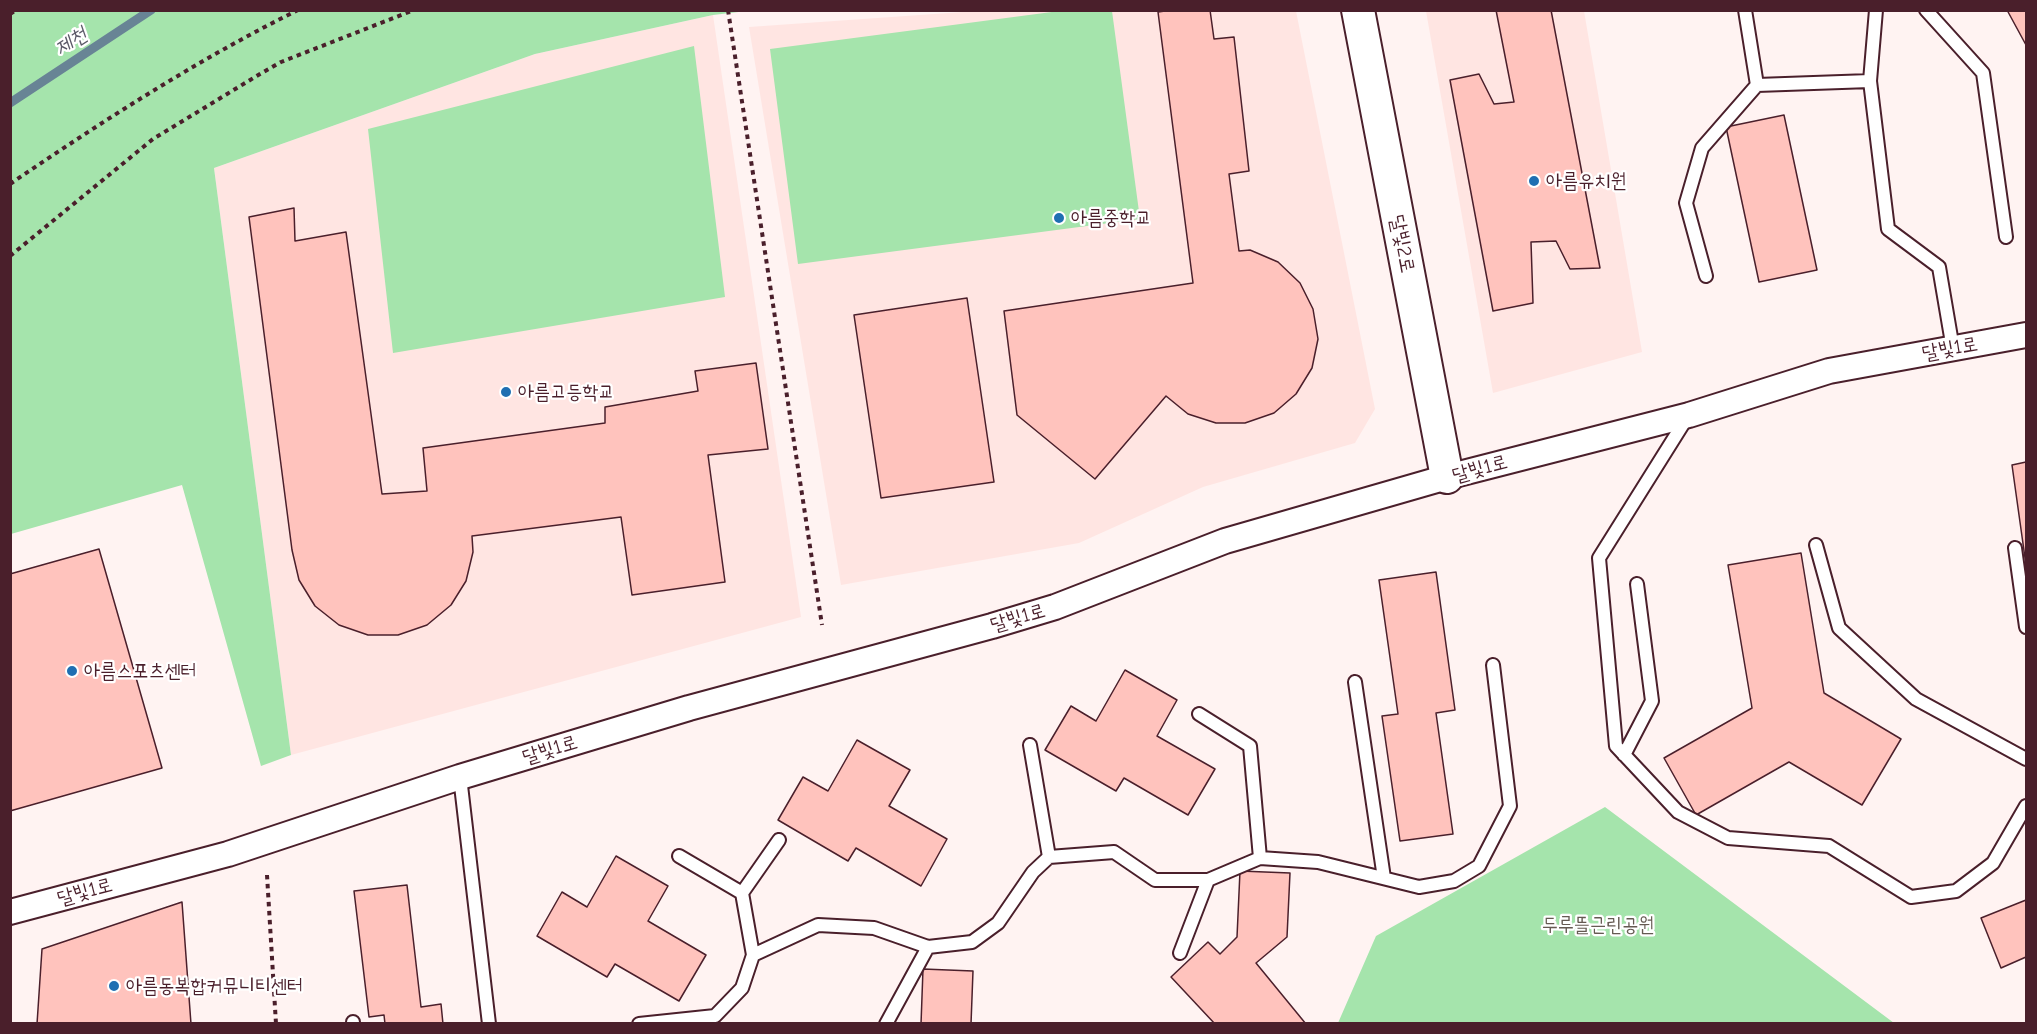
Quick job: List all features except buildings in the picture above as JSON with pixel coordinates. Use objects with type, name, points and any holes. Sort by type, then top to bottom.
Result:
[{"type":"street","name":"달빛2로","points":[[1358,10],[1447,477]]},
{"type":"street","name":"달빛1로","points":[[10,912],[228,854],[460,777],[688,708],[863,663],[1034,614],[1225,541],[1447,477],[1689,415],[1829,371],[2026,335]]},
{"type":"lane","points":[[1745,10],[1757,85]]},
{"type":"lane","points":[[1876,10],[1870,81],[1888,229],[1939,267],[1953,349]]},
{"type":"lane","points":[[1926,10],[1983,73],[2006,237]]},
{"type":"lane","points":[[1706,276],[1686,203],[1702,148],[1757,85],[1870,81]]},
{"type":"lane","points":[[1689,415],[1599,558],[1616,746],[1678,812],[1728,838],[1829,846],[1911,897],[1956,891],[1993,863],[2026,806]]},
{"type":"lane","points":[[1816,545],[1839,628],[1916,699],[2026,759]]},
{"type":"lane","points":[[2015,548],[2026,627]]},
{"type":"lane","points":[[1624,755],[1652,701],[1637,584]]},
{"type":"lane","points":[[753,955],[818,925],[874,928],[928,947],[972,942],[998,923],[1033,872],[1049,857],[1114,852],[1155,880],[1208,880],[1260,858],[1318,862],[1419,887],[1455,880],[1479,866],[1510,806],[1493,665]]},
{"type":"lane","points":[[1355,682],[1384,878]]},
{"type":"lane","points":[[1199,714],[1250,746],[1260,858]]},
{"type":"lane","points":[[1030,745],[1049,857]]},
{"type":"lane","points":[[460,777],[489,1023]]},
{"type":"lane","points":[[639,1023],[715,1016],[742,988],[753,955],[742,893],[779,840]]},
{"type":"lane","points":[[679,856],[742,893]]},
{"type":"lane","points":[[1180,953],[1208,880]]},
{"type":"lane","points":[[886,1023],[928,947]]},
{"type":"path","points":[[10,14],[16,10]]},
{"type":"path","points":[[10,184],[147,94],[256,31],[298,10]]},
{"type":"path","points":[[10,256],[153,139],[281,62],[414,10]]},
{"type":"path","points":[[728,10],[822,625]]},
{"type":"path","points":[[267,875],[276,1023]]},
{"type":"shaded area","name":"아름중학교","points":[[991,10],[1296,11],[1375,409],[1355,443],[1203,487],[1079,543],[841,585],[749,27]]},
{"type":"shaded area","name":"아름유치원","points":[[1426,11],[1584,11],[1642,352],[1493,393]]},
{"type":"shaded area","name":"아름고등학교","points":[[713,15],[801,617],[291,755],[214,168],[535,54]]},
{"type":"green space","points":[[11,10],[747,11],[713,15],[535,54],[214,168],[291,755],[261,766],[182,485],[11,534]]},
{"type":"green space","points":[[1067,10],[1112,11],[1140,219],[798,264],[770,49]]},
{"type":"green space","points":[[694,46],[725,297],[393,353],[368,129]]},
{"type":"green space","name":"두루뜰근린공원","points":[[1605,807],[1894,1023],[1338,1023],[1376,936]]},
{"type":"waterway","name":"제천","points":[[10,103],[151,10]]},
{"type":"place","name":"아름유치원","points":[[1534,181]]},
{"type":"place","name":"아름중학교","points":[[1059,218]]},
{"type":"place","name":"아름고등학교","points":[[506,392]]},
{"type":"place","name":"아름스포츠센터","points":[[72,671]]},
{"type":"place","name":"아름동복합커뮤니티센터","points":[[114,986]]}]
